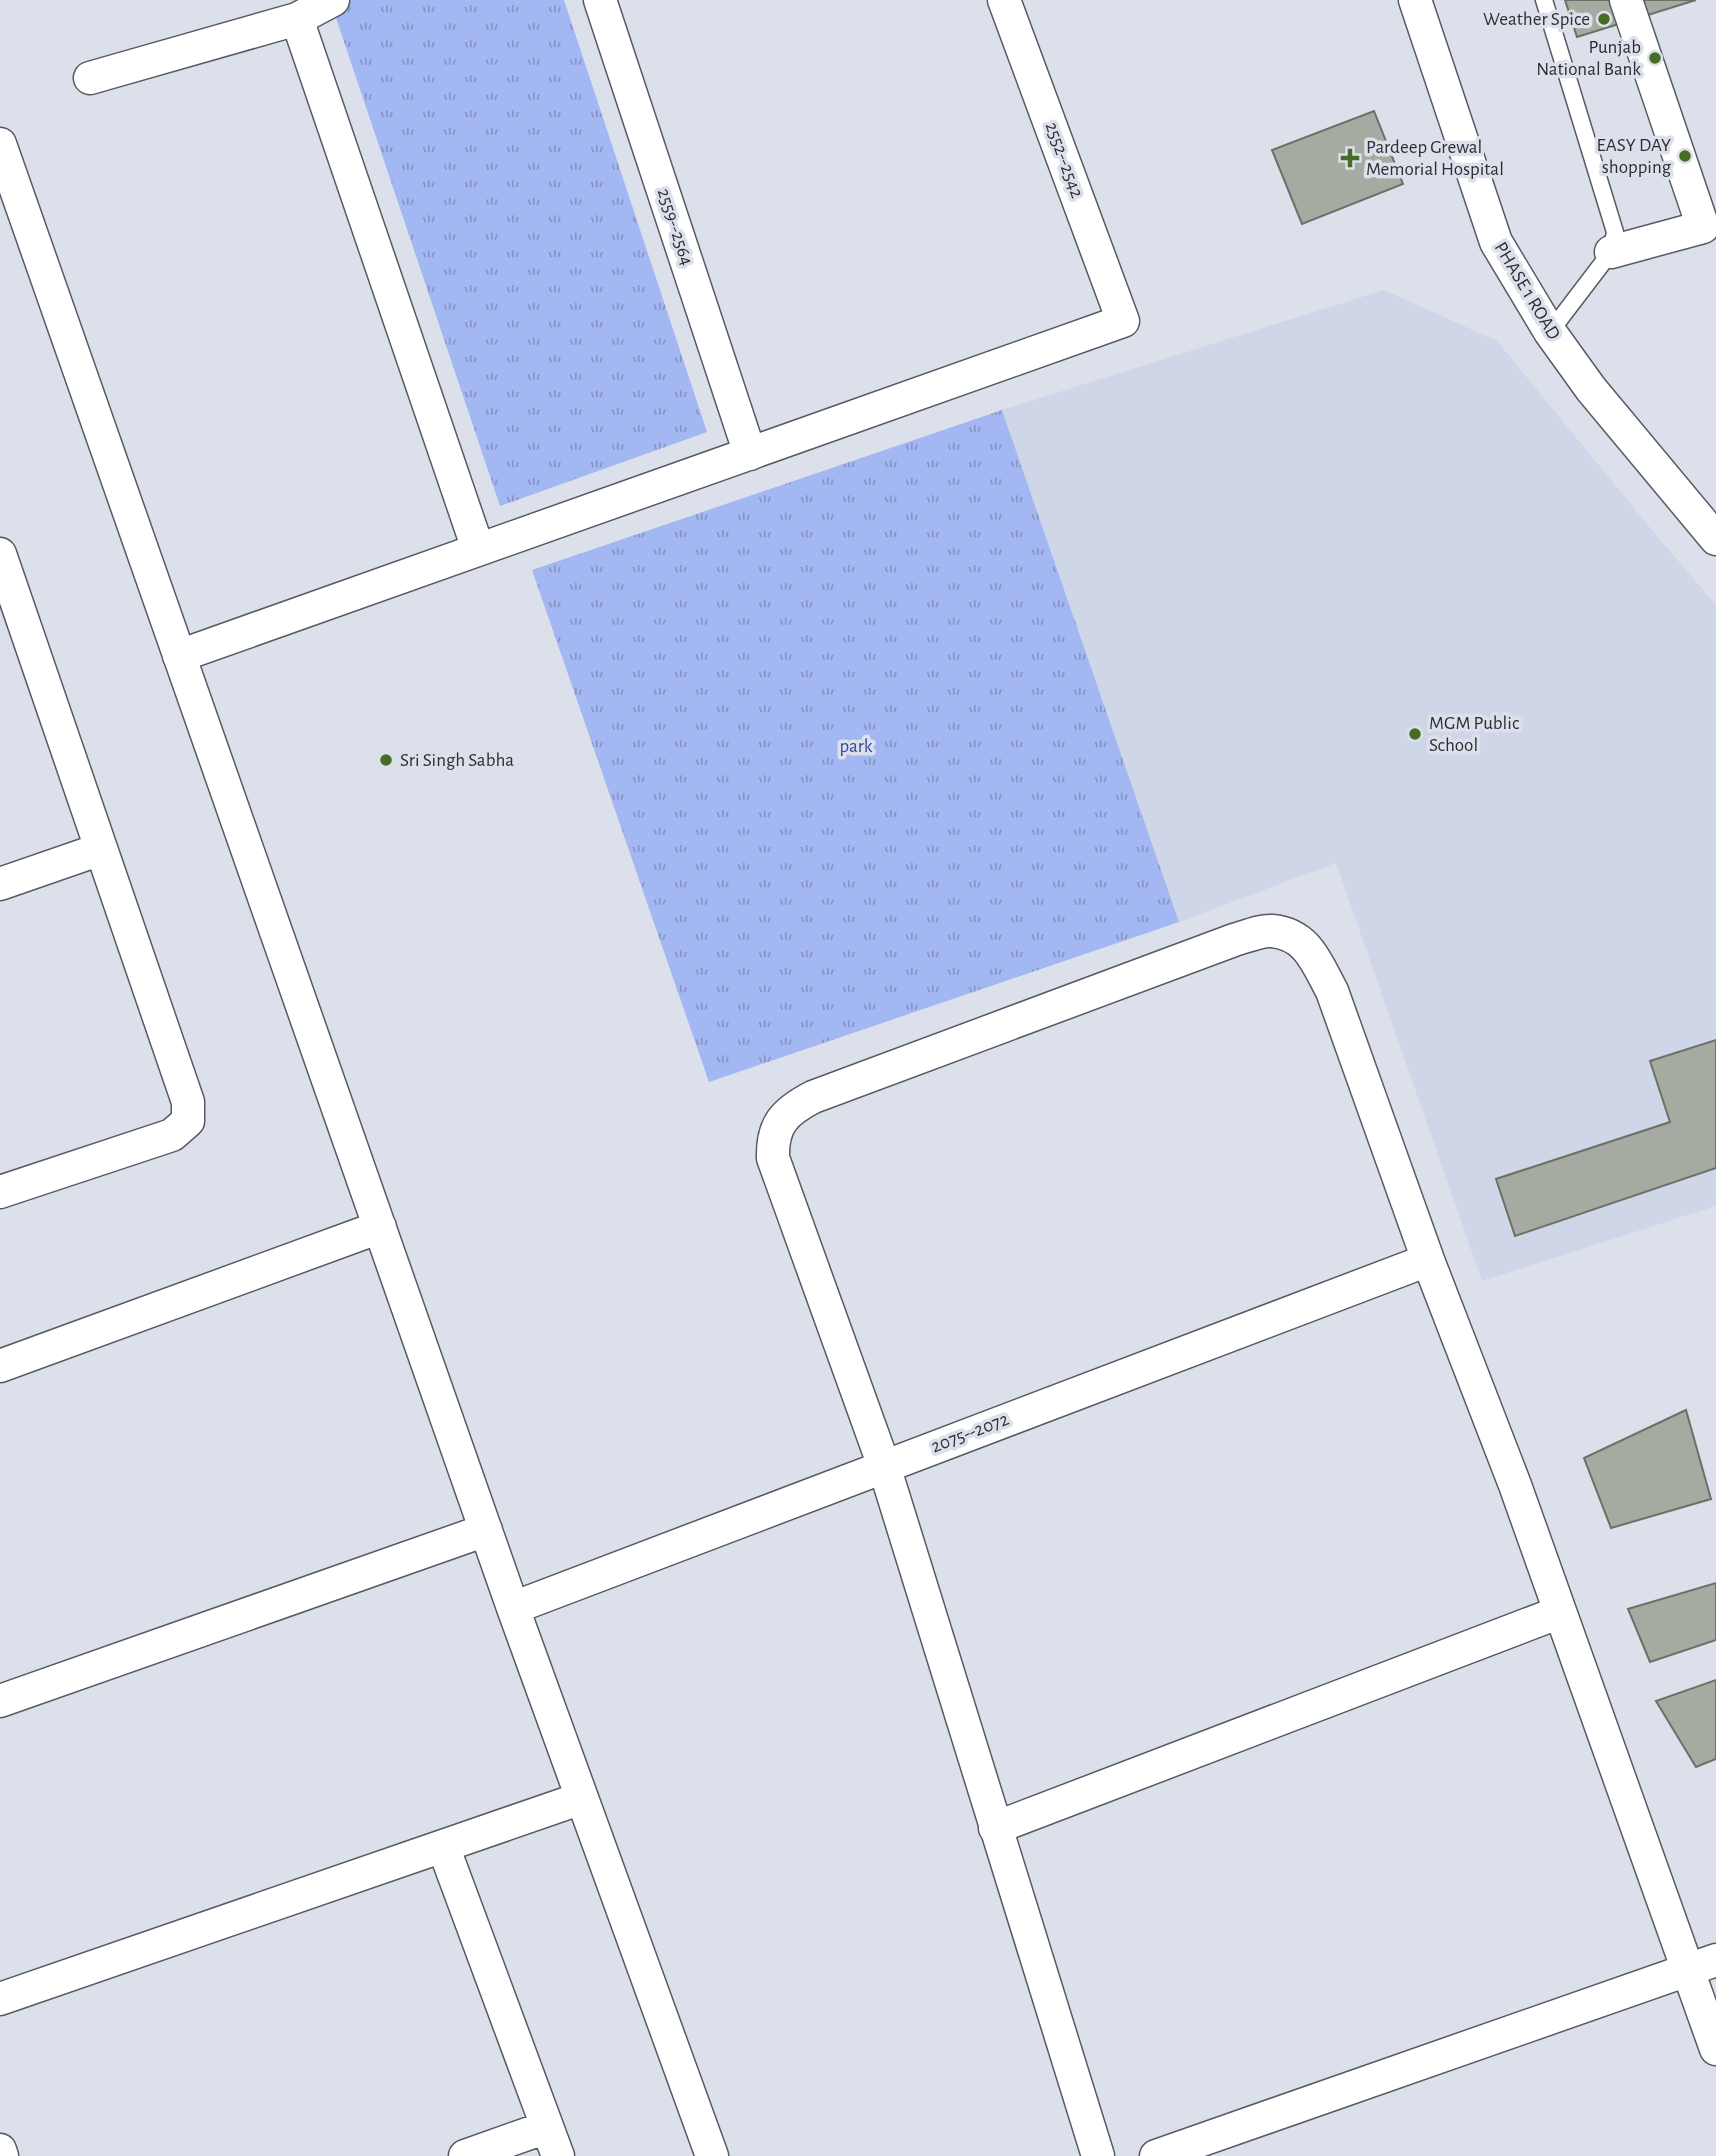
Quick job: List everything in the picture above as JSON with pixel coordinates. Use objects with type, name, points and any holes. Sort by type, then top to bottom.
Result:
[{"type":"street","points":[[90,78],[297,19],[333,0]]},
{"type":"street","name":"2559--2564","points":[[600,0],[750,454]]},
{"type":"street","name":"2552--2542","points":[[750,454],[1124,321],[1004,0]]},
{"type":"street","name":"PHASE 1 ROAD","points":[[1415,0],[1496,242],[1550,332],[1591,389],[1716,538]]},
{"type":"street","points":[[1611,252],[1703,227],[1626,0]]},
{"type":"street","points":[[297,19],[478,549]]},
{"type":"street","points":[[0,144],[8,190],[179,656],[513,1608],[712,2156]]},
{"type":"street","points":[[179,656],[750,454]]},
{"type":"street","points":[[0,554],[13,633],[101,849],[188,1102],[188,1121],[172,1135],[0,1192]]},
{"type":"street","points":[[0,884],[101,849]]},
{"type":"street","points":[[1098,2156],[884,1466],[773,1158],[773,1141],[782,1121],[793,1107],[813,1097],[1234,940],[1271,930],[1298,938],[1311,953],[1332,991],[1429,1261],[1516,1485],[1560,1612],[1702,1965],[1716,2049]]},
{"type":"street","points":[[0,1366],[380,1227]]},
{"type":"street","name":"2075--2072","points":[[513,1608],[1429,1261]]},
{"type":"street","points":[[0,1701],[486,1530]]},
{"type":"street","points":[[995,1828],[1560,1612]]},
{"type":"street","points":[[0,1999],[582,1798]]},
{"type":"street","points":[[443,1846],[558,2156]]},
{"type":"street","points":[[1156,2156],[1702,1965]]},
{"type":"street","points":[[465,2156],[547,2127]]},
{"type":"street","points":[[0,2150],[2,2156]]},
{"type":"lane","points":[[1544,0],[1615,232],[1611,252],[1550,332]]},
{"type":"shaded area","name":"MGM Public School","points":[[1384,290],[1497,341],[1716,605],[1716,1206],[1482,1281],[1336,863],[1179,922],[1002,410]]},
{"type":"green space","points":[[330,0],[564,0],[707,432],[500,506]]},
{"type":"green space","name":"park","points":[[1002,410],[1179,922],[709,1082],[532,570]]},
{"type":"building","name":"Weather Spice","points":[[1565,0],[1696,0],[1577,37]]},
{"type":"building","points":[[1374,111],[1403,184],[1302,224],[1272,150]]},
{"type":"building","points":[[1716,1040],[1716,1168],[1515,1236],[1496,1179],[1670,1122],[1650,1061]]},
{"type":"building","points":[[1686,1410],[1711,1499],[1611,1528],[1584,1458]]},
{"type":"building","points":[[1716,1583],[1716,1640],[1650,1662],[1628,1609]]},
{"type":"building","points":[[1716,1680],[1716,1759],[1696,1767],[1656,1701]]},
{"type":"place","name":"Weather Spice","points":[[1604,19]]},
{"type":"place","name":"Punjab National Bank","points":[[1655,58]]},
{"type":"place","name":"EASY DAY shopping","points":[[1685,156]]},
{"type":"place","name":"Pardeep Grewal Memorial Hospital","points":[[1350,158]]},
{"type":"place","name":"MGM Public School","points":[[1415,734]]},
{"type":"place","name":"Sri Singh Sabha","points":[[386,760]]}]
